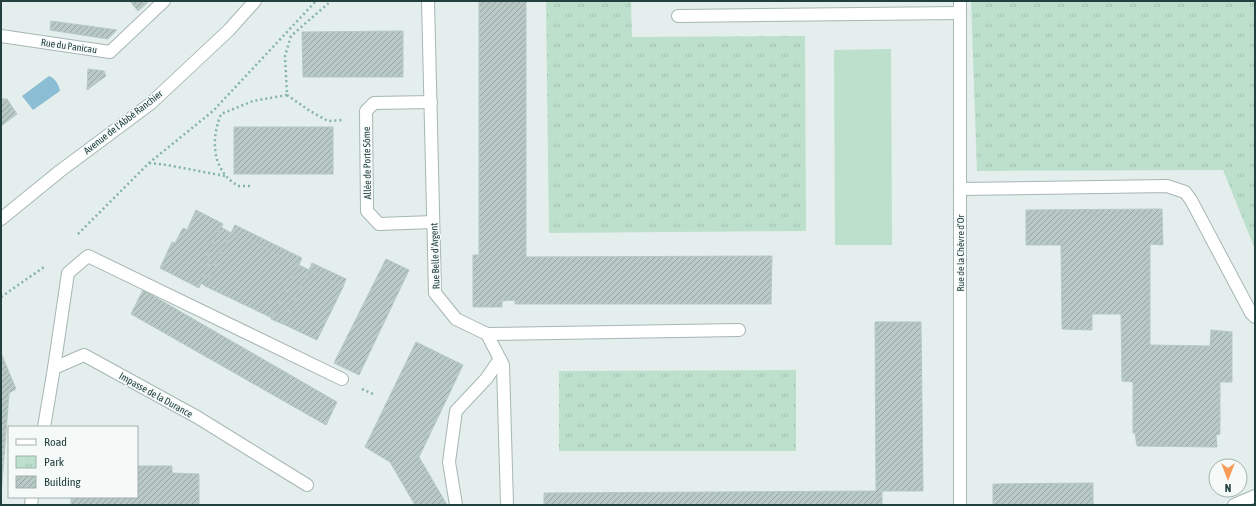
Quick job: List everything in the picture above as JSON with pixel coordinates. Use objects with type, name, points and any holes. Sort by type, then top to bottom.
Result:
[{"type":"street","name":"Rue du Panicau","points":[[1,36],[110,52],[164,1]]},
{"type":"street","name":"Avenue de l'Abbé Ranchier","points":[[1,219],[60,171],[150,104],[229,30],[255,1]]},
{"type":"street","name":"Rue Belle d'Argent","points":[[428,1],[435,293],[456,319],[487,334]]},
{"type":"street","points":[[678,16],[960,7]]},
{"type":"street","name":"Rue de la Chèvre d'Or","points":[[960,7],[960,505]]},
{"type":"street","name":"Allée de Porte Sôme","points":[[430,102],[374,103],[366,111],[367,211],[379,224],[433,222]]},
{"type":"street","points":[[960,189],[1167,186],[1186,192],[1251,313],[1255,316]]},
{"type":"street","points":[[44,426],[68,273],[88,256],[342,379]]},
{"type":"street","points":[[507,505],[503,365],[487,334],[739,330]]},
{"type":"street","name":"Impasse de la Durance","points":[[54,368],[84,355],[197,417],[307,485]]},
{"type":"street","points":[[456,505],[449,462],[456,411],[486,378],[500,359]]},
{"type":"street","points":[[1234,505],[1255,496]]},
{"type":"path","points":[[75,236],[149,163],[213,111],[316,1]]},
{"type":"path","points":[[287,95],[285,56],[291,36],[331,1]]},
{"type":"path","points":[[250,186],[238,186],[226,176],[215,155],[216,127],[221,114],[253,101],[287,95],[328,121],[366,119]]},
{"type":"path","points":[[149,163],[226,176]]},
{"type":"path","points":[[1,297],[40,271],[45,266]]},
{"type":"green space","points":[[546,1],[631,1],[632,37],[805,36],[806,231],[549,233]]},
{"type":"green space","points":[[971,1],[1255,1],[1255,249],[1223,170],[977,171]]},
{"type":"green space","points":[[891,49],[892,245],[835,245],[834,50]]},
{"type":"green space","points":[[796,370],[796,451],[559,451],[559,371]]},
{"type":"water","points":[[49,76],[53,78],[59,86],[60,91],[33,110],[22,96]]},
{"type":"building","points":[[130,1],[149,1],[138,11]]},
{"type":"building","points":[[479,1],[526,1],[526,257],[772,256],[771,304],[515,304],[515,300],[502,301],[502,307],[473,307],[473,255],[479,255]]},
{"type":"building","points":[[51,21],[117,30],[108,39],[50,30]]},
{"type":"building","points":[[403,31],[403,77],[303,77],[302,32]]},
{"type":"building","points":[[88,69],[104,71],[106,76],[87,90]]},
{"type":"building","points":[[1,99],[7,99],[17,114],[1,126]]},
{"type":"building","points":[[234,127],[333,127],[333,174],[234,174]]},
{"type":"building","points":[[1162,209],[1163,245],[1150,244],[1150,345],[1210,346],[1211,330],[1232,332],[1232,382],[1220,382],[1220,434],[1216,435],[1217,447],[1137,446],[1135,433],[1133,433],[1133,382],[1122,381],[1121,314],[1092,314],[1092,330],[1062,329],[1061,245],[1026,245],[1026,210]]},
{"type":"building","points":[[196,210],[223,224],[206,258],[211,260],[199,288],[160,268],[172,242],[175,243],[183,228],[187,230]]},
{"type":"building","points":[[235,225],[302,258],[299,265],[231,233]]},
{"type":"building","points":[[221,227],[231,233],[205,286],[201,283],[211,260],[206,258]]},
{"type":"building","points":[[231,233],[299,265],[272,318],[205,286]]},
{"type":"building","points":[[386,259],[409,270],[359,375],[334,363]]},
{"type":"building","points":[[312,263],[346,279],[343,287],[309,270]]},
{"type":"building","points":[[299,265],[309,270],[283,324],[271,319]]},
{"type":"building","points":[[309,270],[343,287],[317,340],[283,324]]},
{"type":"building","points":[[143,290],[337,402],[326,425],[131,314]]},
{"type":"building","points":[[875,322],[921,322],[923,491],[882,491],[882,505],[544,505],[544,493],[876,491]]},
{"type":"building","points":[[416,342],[463,365],[419,457],[447,505],[415,505],[390,462],[365,447]]},
{"type":"building","points":[[1,353],[16,389],[9,393],[1,496]]},
{"type":"building","points":[[138,466],[172,466],[172,473],[199,474],[199,505],[71,505],[71,498],[138,498]]},
{"type":"building","points":[[1093,483],[1093,505],[993,505],[993,484]]}]
